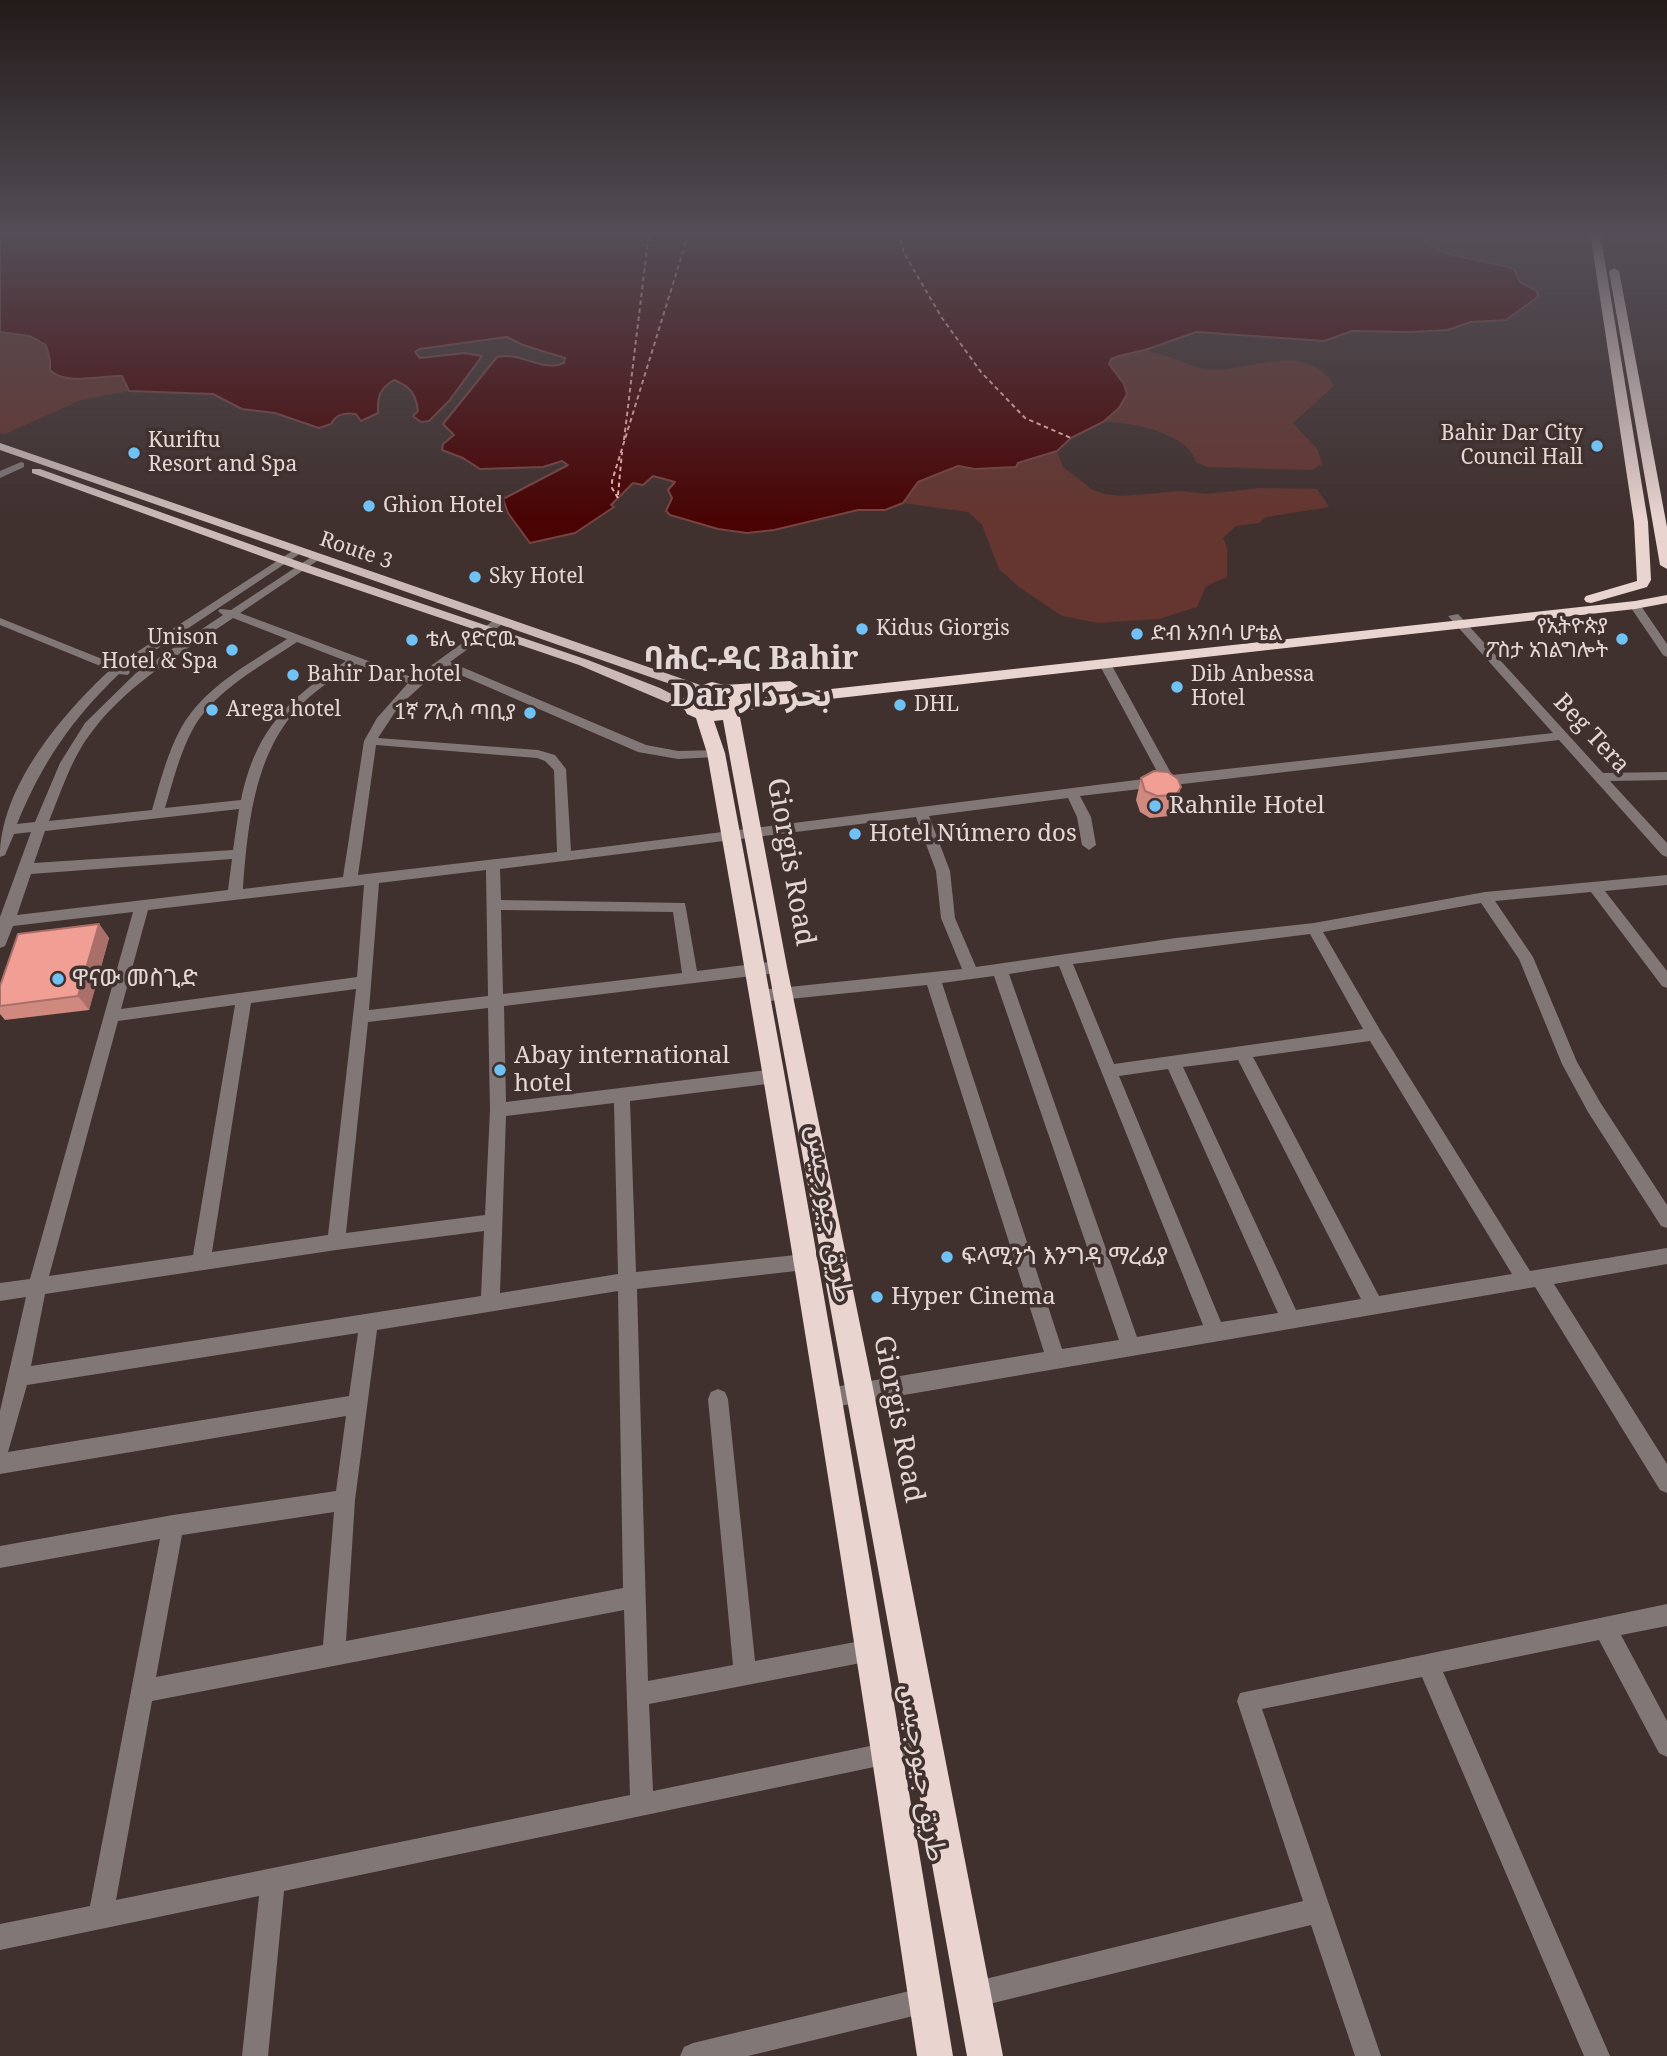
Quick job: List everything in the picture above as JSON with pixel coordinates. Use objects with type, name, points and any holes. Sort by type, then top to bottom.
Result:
[{"type":"highway","points":[[1609,328],[1641,522],[1643,582],[1649,592],[1667,598]]},
{"type":"highway","points":[[1624,328],[1667,565]]},
{"type":"highway","points":[[1457,620],[1580,601],[1654,578],[1667,580]]},
{"type":"highway","points":[[731,703],[712,687],[691,697],[697,711],[718,716],[731,703],[776,700],[846,686],[1457,620],[1634,606],[1667,598]]},
{"type":"highway","points":[[1085,660],[1105,664],[1148,653]]},
{"type":"highway","name":"Giorgis Road","points":[[731,703],[744,835]]},
{"type":"highway","name":"طريق جيورجيس","points":[[697,711],[716,753],[744,835],[772,995],[775,1076],[871,1650],[935,2056]]},
{"type":"highway","name":"Giorgis Road","points":[[772,995],[861,1393],[985,2056]]},
{"type":"main road","name":"Route 3","points":[[0,454],[16,451],[701,690]]},
{"type":"main road","points":[[0,454],[20,465],[282,561],[488,630],[655,691],[697,711]]},
{"type":"main road","points":[[84,489],[100,480]]},
{"type":"street","points":[[0,475],[20,465]]},
{"type":"street","points":[[0,852],[34,769],[71,713],[117,670],[297,551]]},
{"type":"street","points":[[0,942],[4,922],[40,826],[76,743],[104,710],[140,676],[316,557]]},
{"type":"street","points":[[1634,606],[1667,653]]},
{"type":"street","points":[[213,607],[415,682]]},
{"type":"street","points":[[350,881],[370,740],[380,719],[415,682],[501,620]]},
{"type":"street","name":"Beg Tera","points":[[1457,620],[1667,852]]},
{"type":"street","points":[[0,621],[117,670],[140,676]]},
{"type":"street","points":[[157,814],[177,750],[189,725],[228,685],[296,638]]},
{"type":"street","points":[[235,895],[247,804],[264,748],[279,723],[298,701],[355,660]]},
{"type":"street","points":[[442,663],[643,749],[678,755],[716,753]]},
{"type":"street","points":[[1105,664],[1168,780]]},
{"type":"street","points":[[4,922],[744,835],[1168,780],[1562,736]]},
{"type":"street","points":[[370,740],[538,754],[550,758],[561,769],[564,856]]},
{"type":"street","points":[[1600,777],[1667,776]]},
{"type":"street","points":[[1072,793],[1084,817],[1089,845]]},
{"type":"street","points":[[8,830],[247,804]]},
{"type":"street","points":[[921,812],[943,871],[948,918],[971,973]]},
{"type":"street","points":[[25,869],[239,854]]},
{"type":"street","points":[[490,1302],[498,1110],[493,865]]},
{"type":"street","points":[[336,1242],[361,1017],[372,879]]},
{"type":"street","points":[[772,995],[933,979],[999,968],[1314,928],[1485,897],[1667,880]]},
{"type":"street","points":[[1594,886],[1667,982]]},
{"type":"street","points":[[1485,897],[1526,957],[1570,1064],[1594,1107],[1667,1220]]},
{"type":"street","points":[[495,905],[680,907],[690,978]]},
{"type":"street","points":[[0,1448],[19,1377],[37,1287],[142,906]]},
{"type":"street","points":[[1314,928],[1374,1034],[1667,1483]]},
{"type":"street","points":[[1064,960],[1216,1333]]},
{"type":"street","points":[[999,968],[1130,1347]]},
{"type":"street","points":[[361,1017],[766,969]]},
{"type":"street","points":[[933,979],[1056,1360]]},
{"type":"street","points":[[112,1017],[363,982]]},
{"type":"street","points":[[201,1263],[244,998]]},
{"type":"street","points":[[1110,1070],[1374,1034]]},
{"type":"street","points":[[1242,1052],[1374,1306]]},
{"type":"street","points":[[1173,1062],[1292,1320]]},
{"type":"street","points":[[498,1110],[775,1076]]},
{"type":"street","points":[[622,1096],[629,1281],[632,1597],[642,1805]]},
{"type":"street","points":[[0,1292],[336,1242],[493,1222]]},
{"type":"street","points":[[828,1398],[1667,1256]]},
{"type":"street","points":[[19,1377],[629,1281],[805,1262]]},
{"type":"street","points":[[334,1652],[345,1500],[369,1321]]},
{"type":"street","points":[[718,1399],[745,1674]]},
{"type":"street","points":[[0,1464],[359,1404]]},
{"type":"street","points":[[0,1557],[173,1525],[345,1500]]},
{"type":"street","points":[[101,1916],[145,1690],[173,1525]]},
{"type":"street","points":[[145,1690],[632,1597]]},
{"type":"street","points":[[1368,2056],[1248,1700],[1667,1615]]},
{"type":"street","points":[[1605,1628],[1667,1745]]},
{"type":"street","points":[[636,1695],[871,1650]]},
{"type":"street","points":[[1428,1664],[1597,2056]]},
{"type":"street","points":[[0,1937],[928,1746]]},
{"type":"street","points":[[256,2056],[273,1881]]},
{"type":"street","points":[[973,1995],[1320,1910]]},
{"type":"street","points":[[693,2056],[926,2000]]},
{"type":"shaded area","points":[[0,328],[1453,328],[1410,332],[1352,331],[1324,341],[1196,332],[1111,359],[1109,364],[1124,384],[1127,394],[1119,408],[1103,422],[1071,438],[1057,451],[1018,463],[1016,467],[975,469],[958,466],[918,482],[903,503],[885,510],[858,510],[774,530],[747,533],[718,529],[670,515],[666,511],[672,498],[668,490],[675,482],[653,476],[643,485],[633,483],[611,505],[614,507],[575,533],[530,543],[508,513],[503,499],[568,465],[562,461],[543,467],[480,469],[463,458],[442,450],[443,444],[454,435],[443,424],[497,357],[514,357],[548,365],[564,363],[565,358],[507,337],[419,349],[415,352],[420,358],[465,353],[482,356],[449,401],[429,421],[421,422],[413,416],[418,411],[414,395],[394,380],[380,393],[378,413],[361,421],[356,414],[344,414],[335,418],[331,424],[319,428],[275,413],[242,409],[213,394],[129,391],[122,376],[64,378],[50,370],[46,345],[30,336],[0,332]]},
{"type":"shaded area","points":[[0,332],[30,336],[46,345],[50,370],[122,376],[129,391],[81,400],[5,434],[0,433]]},
{"type":"shaded area","points":[[1148,349],[1151,353],[1206,369],[1295,361],[1310,364],[1323,372],[1334,386],[1293,423],[1318,450],[1322,464],[1312,470],[1207,467],[1196,462],[1182,443],[1170,436],[1142,427],[1103,422],[1119,408],[1124,384],[1108,364],[1111,359]]},
{"type":"shaded area","points":[[1057,451],[1063,467],[1093,490],[1105,494],[1121,496],[1181,491],[1207,494],[1260,488],[1317,489],[1329,507],[1266,517],[1259,523],[1236,526],[1223,538],[1227,547],[1227,577],[1206,586],[1197,607],[1159,619],[1098,623],[1062,616],[1019,587],[999,569],[982,525],[968,512],[903,503],[920,482],[942,471],[953,468],[1015,467],[1017,463]]},
{"type":"building","points":[[1154,771],[1168,772],[1178,779],[1181,787],[1176,795],[1157,796],[1145,791],[1141,778]]},
{"type":"building","name":"ዋናው መስጊድ","points":[[99,924],[78,996],[0,1006],[0,986],[18,934]]},
{"type":"ferry route","points":[[624,440],[637,328]]},
{"type":"ferry route","points":[[618,498],[612,488],[612,481],[659,328]]},
{"type":"ferry route","points":[[949,328],[981,372],[1025,418],[1071,438]]},
{"type":"ferry route","points":[[618,495],[622,452]]},
{"type":"place","name":"Bahir Dar City Council Hall","points":[[1597,446]]},
{"type":"place","name":"Kuriftu Resort and Spa","points":[[134,453]]},
{"type":"place","name":"Ghion Hotel","points":[[369,506]]},
{"type":"place","name":"Sky Hotel","points":[[475,577]]},
{"type":"place","name":"Kidus Giorgis","points":[[862,629]]},
{"type":"place","name":"ድብ አንበሳ ሆቴል","points":[[1137,634]]},
{"type":"place","name":"የኢትዮጵያ ፖስታ አገልግሎት","points":[[1622,639]]},
{"type":"place","name":"ቴሌ የድሮዉ","points":[[412,640]]},
{"type":"place","name":"Unison Hotel & Spa","points":[[232,650]]},
{"type":"place","name":"Bahir Dar hotel","points":[[293,675]]},
{"type":"place","name":"Dib Anbessa Hotel","points":[[1177,687]]},
{"type":"place","name":"DHL","points":[[900,705]]},
{"type":"place","name":"Arega hotel","points":[[212,710]]},
{"type":"place","name":"1ኛ ፖሊስ ጣቢያ","points":[[530,713]]},
{"type":"place","name":"Rahnile Hotel","points":[[1155,806]]},
{"type":"place","name":"Hotel Número dos","points":[[855,834]]},
{"type":"place","name":"ዋናው መስጊድ","points":[[58,979]]},
{"type":"place","name":"Abay international hotel","points":[[500,1070]]},
{"type":"place","name":"ፍላሚንጎ እንግዳ ማረፊያ","points":[[947,1257]]},
{"type":"place","name":"Hyper Cinema","points":[[877,1297]]},
{"type":"district","name":"ባሕር-ዳር Bahir Dar بحر دار","points":[[751,678]]}]
